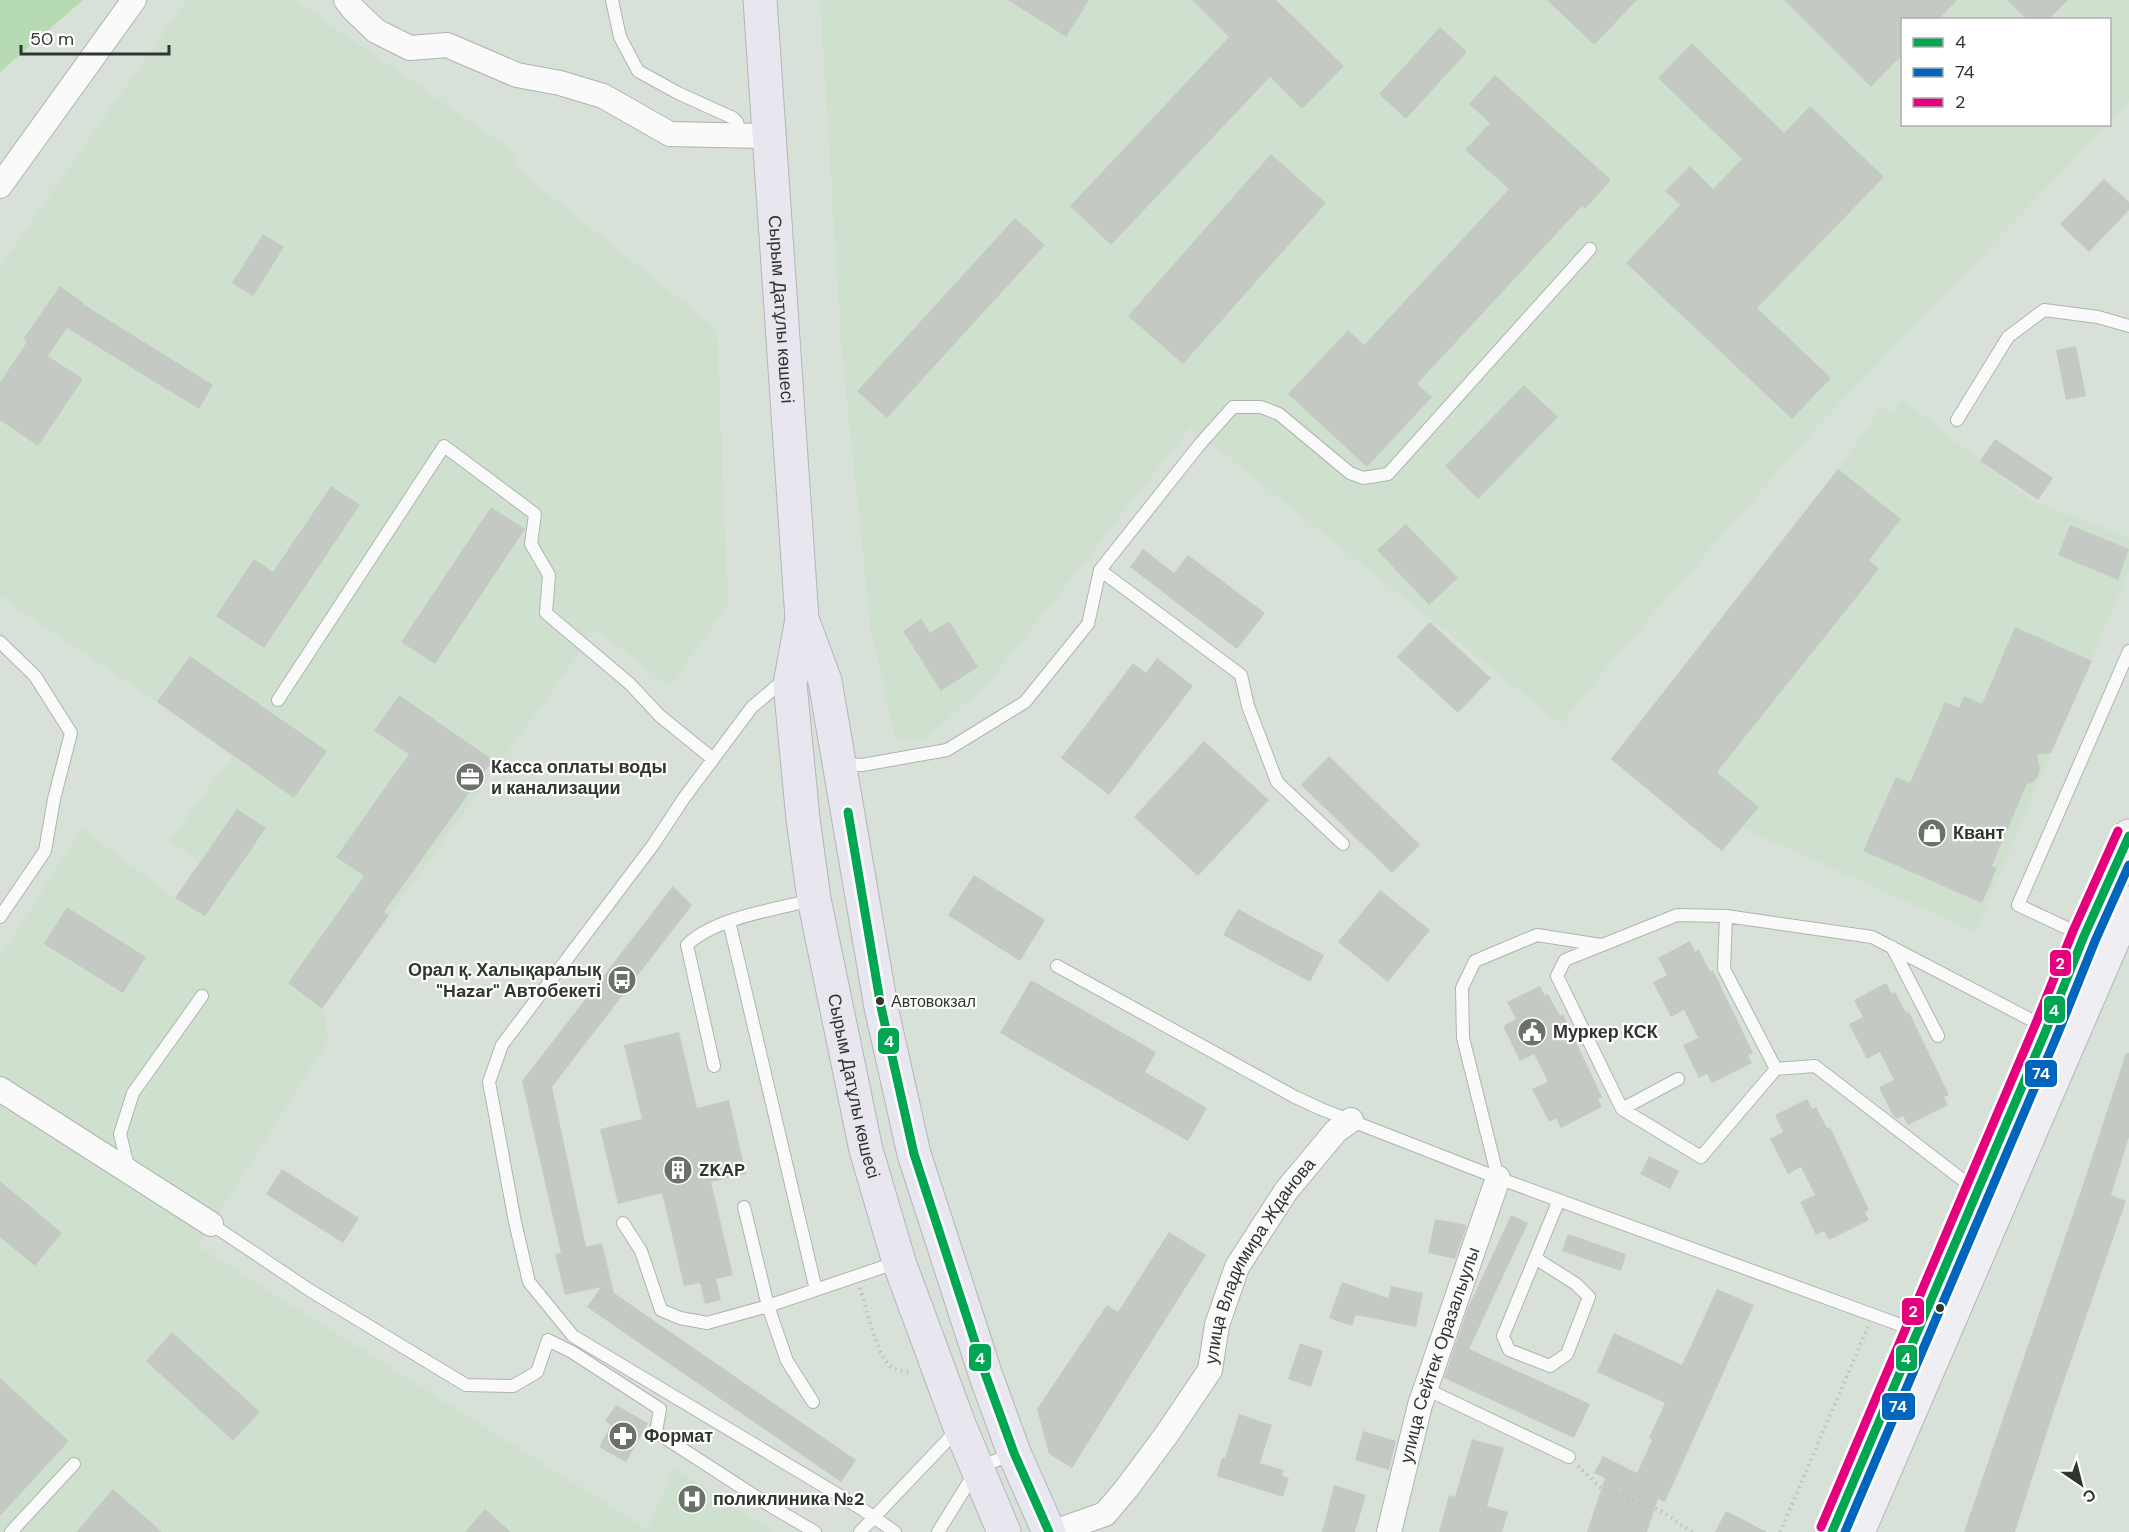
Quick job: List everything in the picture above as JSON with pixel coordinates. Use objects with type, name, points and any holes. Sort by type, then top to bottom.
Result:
[{"type":"highway","name":"Сырым Датұлы көшесі","points":[[760,0],[755,136],[802,620],[825,681],[841,764],[880,1007],[914,1155],[986,1376],[1014,1453],[1048,1532]]},
{"type":"highway","name":"Сырым Датұлы көшесі","points":[[802,620],[790,684],[803,819],[814,899],[866,1150],[899,1262],[960,1427],[1004,1532]]},
{"type":"highway","points":[[803,819],[848,812]]},
{"type":"main road","points":[[1832,1532],[1929,1336],[2058,1035],[2084,936],[2129,836]]},
{"type":"main road","points":[[1858,1532],[1978,1192],[2058,1035],[2129,903]]},
{"type":"street","points":[[0,186],[134,0]]},
{"type":"street","points":[[346,0],[376,31],[410,48],[447,45],[517,75],[560,83],[603,96],[670,134],[755,136]]},
{"type":"street","points":[[0,1089],[211,1224]]},
{"type":"street","name":"улица Владимира Жданова","points":[[1054,1532],[1105,1514],[1167,1434],[1210,1370],[1217,1325],[1237,1267],[1286,1191],[1335,1131],[1351,1120]]},
{"type":"street","name":"улица Сейтек Оразалыулы","points":[[1389,1532],[1426,1389],[1498,1178]]},
{"type":"lane","points":[[612,0],[620,38],[638,71],[678,93],[733,118],[755,136]]},
{"type":"lane","points":[[841,764],[862,765],[947,750],[1025,702],[1088,624],[1100,570],[1200,444],[1233,407],[1261,407],[1279,414],[1350,473],[1363,478],[1388,474],[1590,249]]},
{"type":"lane","points":[[1957,420],[2008,337],[2044,309],[2098,317],[2129,326]]},
{"type":"lane","points":[[278,700],[444,446],[535,514],[531,544],[549,574],[546,613],[630,684],[660,716],[713,759]]},
{"type":"lane","points":[[1100,570],[1241,675],[1248,706],[1277,782],[1343,844]]},
{"type":"lane","points":[[0,642],[36,676],[71,733],[54,799],[45,851],[0,917]]},
{"type":"lane","points":[[2084,936],[2018,905],[2129,651]]},
{"type":"lane","points":[[792,673],[752,707],[684,798],[653,845],[502,1045],[489,1082],[515,1222],[530,1282],[573,1336],[874,1517],[895,1532]]},
{"type":"lane","points":[[714,1066],[687,945],[697,935],[729,921],[814,899]]},
{"type":"lane","points":[[1978,1192],[1815,1066],[1776,1069],[1701,1157],[1622,1109],[1557,976],[1565,960],[1677,915],[1726,916],[1872,937],[2058,1035]]},
{"type":"lane","points":[[1726,916],[1724,969],[1776,1069]]},
{"type":"lane","points":[[729,921],[816,1290]]},
{"type":"lane","points":[[1498,1178],[1464,1038],[1462,988],[1475,961],[1537,934],[1602,945]]},
{"type":"lane","points":[[1892,947],[1938,1036]]},
{"type":"lane","points":[[1057,966],[1294,1097],[1498,1178],[1929,1336]]},
{"type":"lane","points":[[129,1172],[120,1134],[133,1094],[202,996]]},
{"type":"lane","points":[[1622,1109],[1678,1079]]},
{"type":"lane","points":[[1535,1258],[1576,1284],[1588,1298],[1567,1354],[1550,1366],[1509,1350],[1503,1336],[1535,1258],[1559,1200]]},
{"type":"lane","points":[[744,1207],[768,1306],[787,1361],[813,1402]]},
{"type":"lane","points":[[623,1223],[641,1251],[661,1310],[680,1318],[707,1323],[768,1306],[899,1262]]},
{"type":"lane","points":[[211,1224],[311,1291],[466,1384],[513,1386],[537,1372],[548,1340],[572,1352],[660,1409],[656,1432],[815,1532]]},
{"type":"lane","points":[[1426,1389],[1569,1457]]},
{"type":"lane","points":[[860,1532],[960,1427]]},
{"type":"lane","points":[[938,1532],[977,1469],[1014,1453]]},
{"type":"lane","points":[[11,1532],[74,1464]]},
{"type":"path","points":[[856,1276],[879,1347],[889,1364],[898,1370],[912,1372],[937,1364]]},
{"type":"path","points":[[1780,1532],[1874,1315]]},
{"type":"path","points":[[1569,1457],[1601,1488],[1661,1511],[1692,1532]]},
{"type":"shaded area","points":[[186,0],[295,0],[519,155],[511,164],[717,329],[728,604],[670,687],[596,630],[322,1009],[325,1014],[328,1041],[198,1246],[647,1529],[674,1468],[775,1532],[0,1532],[0,957],[82,828],[175,898],[199,862],[170,840],[232,757],[157,702],[0,596],[0,267]]},
{"type":"shaded area","points":[[820,0],[2129,0],[2129,101],[2111,121],[2111,18],[1901,18],[1901,126],[2106,126],[1819,425],[1619,653],[1561,724],[1191,427],[990,681],[927,738],[896,740],[871,632],[841,343]]},
{"type":"shaded area","name":"Квант","points":[[1902,399],[2031,500],[2129,538],[2129,571],[1975,932],[1742,828],[1722,851],[1611,759],[1838,469],[1882,407],[1891,413]]},
{"type":"green space","points":[[0,0],[83,0],[0,72]]},
{"type":"building","points":[[1008,0],[1089,0],[1066,37]]},
{"type":"building","points":[[1192,0],[1276,0],[1344,66],[1302,109],[1270,77],[1111,245],[1070,206],[1229,37]]},
{"type":"building","points":[[1547,0],[1637,0],[1594,45]]},
{"type":"building","points":[[1784,0],[1957,0],[1940,18],[1901,18],[1901,56],[1871,87]]},
{"type":"building","points":[[2007,0],[2068,0],[2050,18],[2025,18]]},
{"type":"building","points":[[1440,27],[1467,52],[1406,119],[1379,94]]},
{"type":"building","points":[[1692,43],[1784,133],[1810,106],[1884,177],[1757,308],[1831,378],[1792,419],[1626,263],[1680,205],[1665,191],[1690,166],[1713,189],[1742,159],[1658,78]]},
{"type":"building","points":[[1495,75],[1611,180],[1585,209],[1582,206],[1417,384],[1432,397],[1367,467],[1288,394],[1348,330],[1364,345],[1509,189],[1465,150],[1490,123],[1469,104]]},
{"type":"building","points":[[1271,154],[1326,203],[1183,364],[1128,316]]},
{"type":"building","points":[[2104,179],[2129,202],[2129,210],[2089,252],[2060,224]]},
{"type":"building","points":[[1015,218],[1045,245],[887,418],[857,391]]},
{"type":"building","points":[[263,234],[284,247],[253,296],[232,283]]},
{"type":"building","points":[[60,286],[83,304],[213,385],[199,409],[67,328],[48,356],[83,379],[38,446],[0,420],[0,382],[27,342],[23,339]]},
{"type":"building","points":[[2076,346],[2086,396],[2066,400],[2056,350]]},
{"type":"building","points":[[1524,385],[1558,417],[1478,499],[1445,466]]},
{"type":"building","points":[[1995,439],[2053,478],[2038,500],[1980,461]]},
{"type":"building","points":[[1838,469],[1901,519],[1869,560],[1879,569],[1717,772],[1759,807],[1722,851],[1611,759]]},
{"type":"building","points":[[331,486],[360,505],[264,648],[216,616],[254,559],[273,572]]},
{"type":"building","points":[[491,507],[525,529],[435,664],[401,642]]},
{"type":"building","points":[[1406,524],[1458,578],[1429,605],[1377,550]]},
{"type":"building","points":[[2070,525],[2129,549],[2118,580],[2058,555]]},
{"type":"building","points":[[1143,549],[1174,573],[1188,555],[1265,613],[1237,649],[1130,567]]},
{"type":"building","points":[[921,619],[930,633],[949,621],[978,667],[941,691],[903,631]]},
{"type":"building","points":[[1430,622],[1491,678],[1458,713],[1397,657]]},
{"type":"building","points":[[2015,627],[2092,661],[2051,753],[2037,755],[2040,769],[2038,776],[2032,783],[2027,784],[1992,866],[1997,868],[1982,903],[1863,851],[1896,777],[1910,783],[1945,702],[1959,708],[1964,696],[1982,704]]},
{"type":"building","points":[[190,656],[327,751],[294,798],[157,702]]},
{"type":"building","points":[[1157,658],[1193,686],[1109,795],[1061,758],[1133,663],[1146,673]]},
{"type":"building","points":[[399,695],[493,760],[384,912],[389,915],[322,1009],[288,983],[364,876],[336,857],[409,754],[374,731]]},
{"type":"building","points":[[1204,741],[1269,800],[1198,876],[1134,817]]},
{"type":"building","points":[[1329,756],[1420,845],[1392,873],[1301,785]]},
{"type":"building","points":[[237,809],[266,828],[205,916],[175,898]]},
{"type":"building","points":[[974,875],[1045,920],[1020,961],[948,915]]},
{"type":"building","points":[[673,886],[692,905],[552,1087],[586,1247],[602,1243],[614,1293],[856,1460],[841,1482],[587,1307],[601,1287],[565,1295],[555,1254],[561,1253],[522,1081]]},
{"type":"building","points":[[1380,890],[1430,930],[1388,982],[1338,942]]},
{"type":"building","points":[[67,907],[146,957],[123,993],[44,944]]},
{"type":"building","points":[[1238,909],[1324,955],[1310,982],[1223,935]]},
{"type":"building","points":[[1690,941],[1695,952],[1699,949],[1710,972],[1713,970],[1753,1053],[1748,1055],[1752,1063],[1712,1083],[1707,1074],[1699,1078],[1683,1045],[1698,1038],[1684,1010],[1671,1017],[1653,982],[1667,975],[1658,958]]},
{"type":"building","points":[[1031,980],[1156,1052],[1145,1072],[1207,1108],[1188,1141],[1000,1033]]},
{"type":"building","points":[[1886,983],[1892,994],[1895,992],[1906,1013],[1909,1012],[1949,1095],[1944,1097],[1948,1105],[1908,1125],[1903,1116],[1897,1119],[1893,1116],[1879,1087],[1894,1080],[1880,1052],[1867,1059],[1849,1024],[1863,1017],[1854,1000]]},
{"type":"building","points":[[1540,986],[1545,996],[1548,994],[1560,1016],[1563,1014],[1602,1097],[1598,1099],[1602,1107],[1561,1128],[1556,1118],[1549,1122],[1532,1089],[1548,1082],[1534,1054],[1520,1061],[1503,1026],[1516,1019],[1507,1002]]},
{"type":"building","name":"ZKAP","points":[[679,1032],[697,1108],[729,1100],[746,1174],[711,1182],[733,1275],[716,1279],[721,1300],[705,1304],[700,1283],[684,1286],[662,1193],[618,1204],[600,1129],[642,1119],[624,1045]]},
{"type":"building","points":[[2126,1053],[2129,1053],[2129,1137],[2111,1195],[2126,1201],[2053,1413],[2015,1532],[1964,1532],[2083,1185]]},
{"type":"building","points":[[1807,1099],[1812,1109],[1816,1107],[1827,1128],[1830,1127],[1869,1210],[1865,1212],[1869,1220],[1829,1240],[1824,1231],[1816,1235],[1800,1202],[1815,1195],[1801,1167],[1788,1174],[1770,1139],[1783,1132],[1775,1115]]},
{"type":"building","points":[[1649,1156],[1679,1171],[1670,1189],[1640,1174]]},
{"type":"building","points":[[282,1169],[359,1218],[343,1243],[266,1194]]},
{"type":"building","points":[[0,1181],[62,1233],[35,1266],[0,1237]]},
{"type":"building","points":[[1511,1215],[1528,1223],[1469,1349],[1590,1404],[1574,1438],[1444,1378],[1468,1308]]},
{"type":"building","points":[[1435,1219],[1467,1225],[1455,1259],[1428,1253]]},
{"type":"building","points":[[1169,1232],[1206,1255],[1072,1468],[1049,1454],[1037,1409],[1107,1305],[1118,1312]]},
{"type":"building","points":[[1568,1234],[1626,1254],[1621,1271],[1562,1251]]},
{"type":"building","points":[[1342,1282],[1388,1298],[1391,1286],[1423,1293],[1416,1327],[1356,1315],[1352,1326],[1329,1318]]},
{"type":"building","points":[[1717,1289],[1754,1305],[1665,1502],[1658,1499],[1647,1532],[1587,1532],[1605,1478],[1594,1473],[1603,1456],[1637,1473],[1652,1440],[1649,1438],[1665,1403],[1597,1372],[1614,1333],[1682,1365]]},
{"type":"building","points":[[172,1332],[260,1412],[233,1441],[146,1361]]},
{"type":"building","points":[[1300,1343],[1323,1351],[1311,1387],[1288,1379]]},
{"type":"building","points":[[0,1378],[69,1441],[0,1516]]},
{"type":"building","name":"Формат","points":[[616,1405],[648,1423],[626,1462],[599,1447],[611,1425],[605,1421]]},
{"type":"building","points":[[1239,1414],[1272,1425],[1260,1463],[1284,1470],[1282,1476],[1289,1478],[1283,1497],[1217,1476]]},
{"type":"building","points":[[1363,1431],[1396,1441],[1389,1470],[1355,1460]]},
{"type":"building","points":[[1472,1439],[1504,1448],[1487,1506],[1508,1512],[1502,1532],[1439,1532],[1449,1495],[1455,1497]]},
{"type":"building","points":[[1334,1485],[1366,1495],[1355,1532],[1322,1532]]},
{"type":"building","points":[[113,1489],[162,1532],[76,1532]]},
{"type":"building","points":[[485,1509],[511,1532],[465,1532]]},
{"type":"building","points":[[1726,1511],[1767,1532],[1715,1532]]},
{"type":"transit line","name":"4","points":[[848,812],[881,1007],[914,1154],[986,1376],[1014,1453],[1049,1532]]},
{"type":"transit line","name":"2","points":[[1821,1527],[2073,931],[2118,831]]},
{"type":"transit line","name":"4","points":[[1832,1532],[2084,936],[2129,836]]},
{"type":"transit line","name":"74","points":[[1845,1532],[2129,865]]},
{"type":"place","name":"Касса оплаты воды и канализации","points":[[470,777]]},
{"type":"place","name":"Квант","points":[[1932,833]]},
{"type":"place","name":"Орал қ. Халықаралық \"Hazar\" Автобекеті","points":[[622,980]]},
{"type":"place","name":"Автовокзал","points":[[880,1001]]},
{"type":"place","name":"Муркер КСК","points":[[1532,1032]]},
{"type":"place","name":"ZKAP","points":[[678,1170]]},
{"type":"place","name":"Формат","points":[[623,1436]]},
{"type":"place","name":"поликлиника №2","points":[[692,1499]]}]
